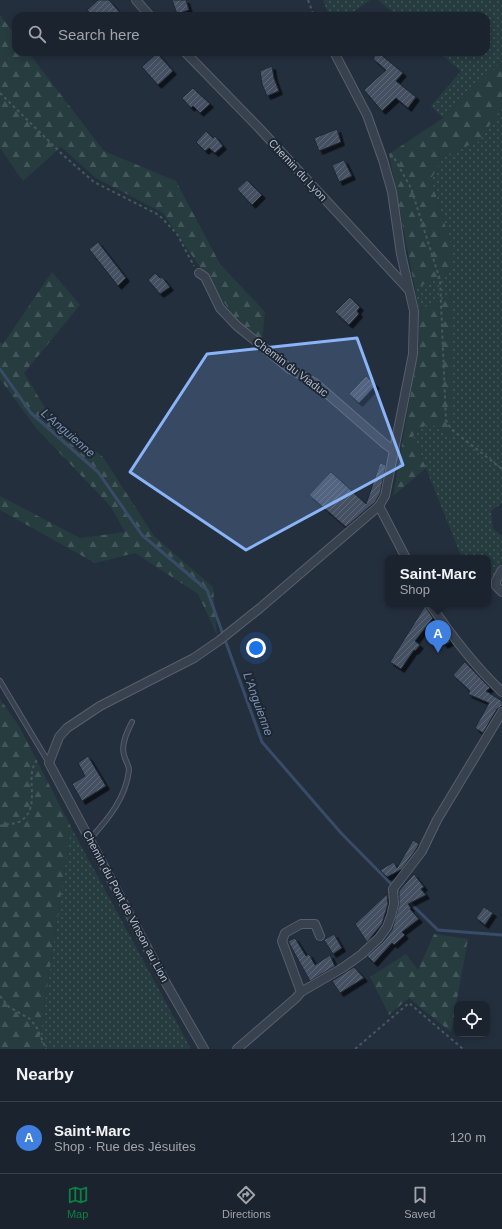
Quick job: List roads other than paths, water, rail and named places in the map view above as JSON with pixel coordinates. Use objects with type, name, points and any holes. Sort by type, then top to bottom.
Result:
[{"type":"street","points":[[136,0],[146,12]]},
{"type":"street","name":"Chemin du Lyon","points":[[189,56],[264,134],[408,289]]},
{"type":"street","points":[[49,763],[59,737],[67,728],[100,706],[194,658],[220,640],[379,506],[385,496],[395,451],[414,339],[414,311],[408,289],[392,192],[383,159],[367,115],[336,56]]},
{"type":"street","name":"Chemin du Viaduc","points":[[199,273],[205,278],[220,308],[237,326],[290,369],[315,383],[395,451]]},
{"type":"street","points":[[379,506],[404,555]]},
{"type":"street","points":[[502,570],[496,581],[496,586],[502,592]]},
{"type":"street","points":[[432,607],[466,653],[502,692]]},
{"type":"street","points":[[237,1049],[301,992],[344,967],[362,954],[388,927],[394,904],[394,887],[422,851],[437,820],[502,712]]},
{"type":"street","name":"Chemin du Pont de Vinson au Lion","points":[[49,763],[166,983],[204,1049]]},
{"type":"street","points":[[301,992],[282,941],[285,933],[301,924],[315,924],[320,936]]},
{"type":"lane","points":[[0,681],[49,763]]},
{"type":"lane","points":[[90,839],[114,810],[127,781],[129,768],[124,755],[123,746],[132,722]]},
{"type":"waterway","name":"L'Anguienne","points":[[0,369],[31,413],[98,472],[142,535],[207,590],[262,742],[341,833],[402,895]]},
{"type":"waterway","name":"L'Anguienne","points":[[407,900],[438,930],[502,935]]},
{"type":"place","name":"Saint-Marc","points":[[438,653]]}]
